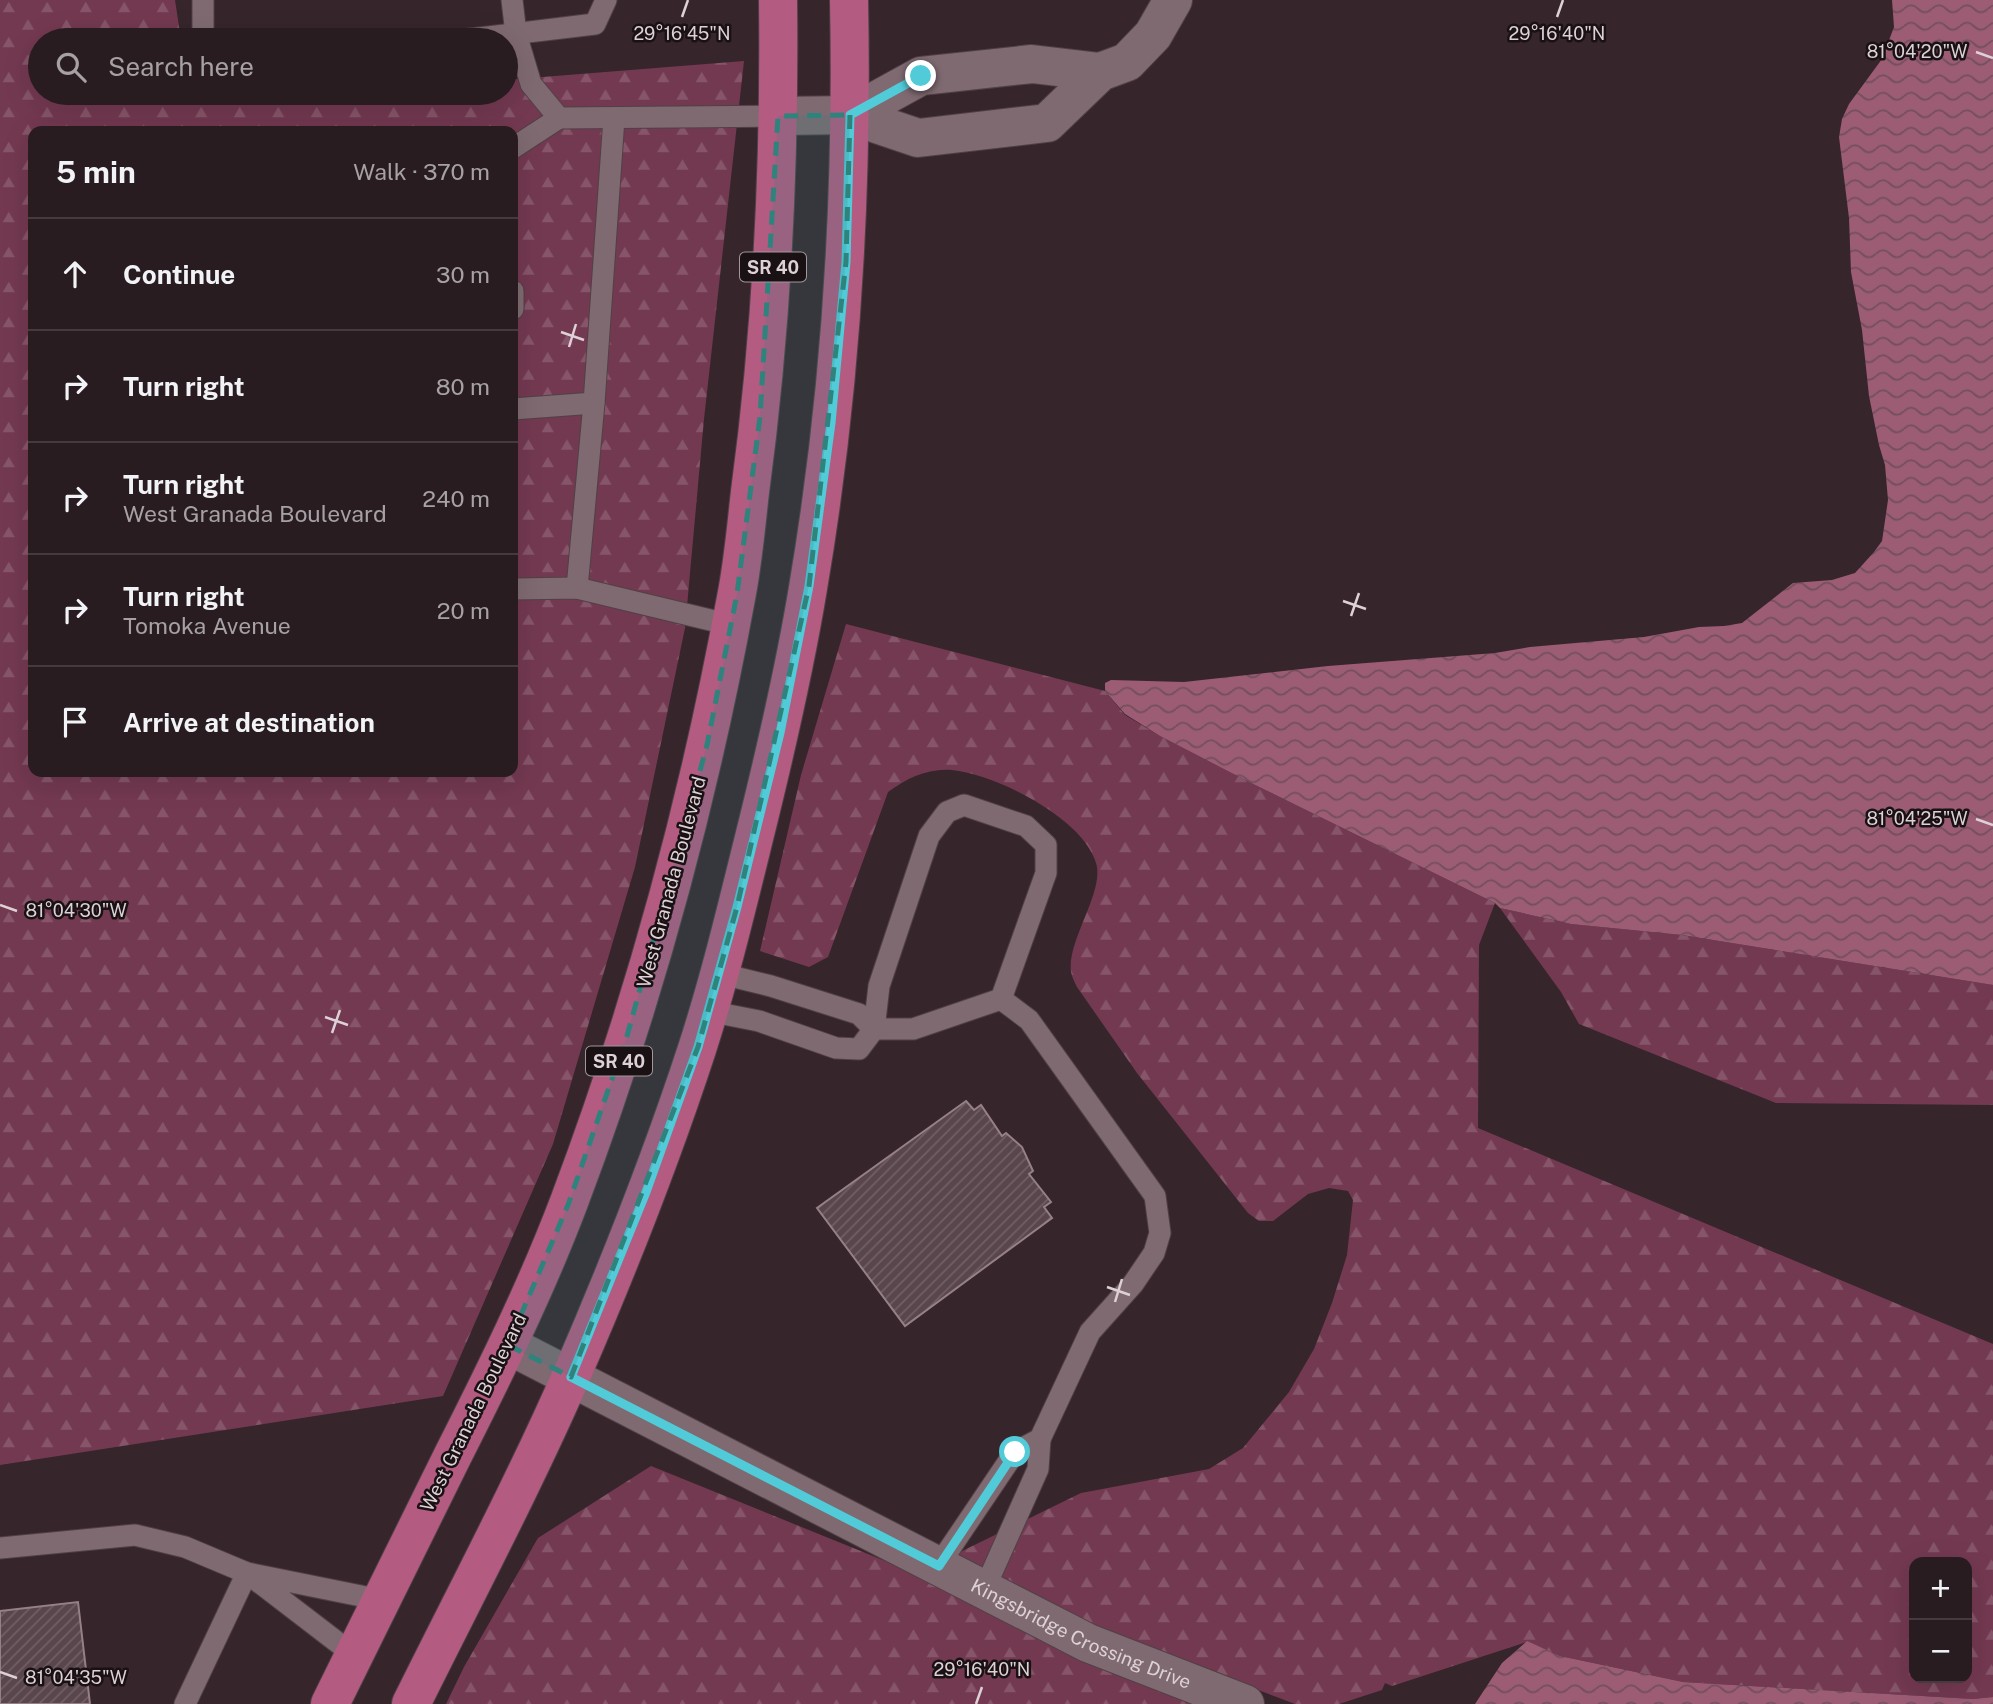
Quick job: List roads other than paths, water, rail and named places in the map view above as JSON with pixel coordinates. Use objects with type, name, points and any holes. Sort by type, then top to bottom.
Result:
[{"type":"main road","name":"West Granada Boulevard","points":[[330,1704],[508,1345],[568,1205],[627,1036],[667,904],[699,780],[737,594],[760,417],[774,254],[778,0]]},
{"type":"main road","points":[[411,1704],[571,1377],[646,1192],[698,1047],[737,907],[777,746],[809,586],[831,423],[846,262],[850,115],[849,0]]},
{"type":"street","points":[[778,116],[850,115],[918,138],[1047,124],[1100,72],[1127,62],[1153,35],[1173,0]]},
{"type":"street","points":[[850,115],[921,76],[1032,64],[1100,72]]},
{"type":"street","name":"Kingsbridge Crossing Drive","points":[[508,1345],[1088,1643],[1245,1704]]},
{"type":"lane","points":[[203,0],[203,28]]},
{"type":"lane","points":[[512,0],[515,28]]},
{"type":"lane","points":[[518,34],[595,24],[606,0]]},
{"type":"lane","points":[[518,41],[531,84],[559,118]]},
{"type":"lane","points":[[518,145],[559,118],[778,116]]},
{"type":"lane","points":[[577,588],[594,403],[614,118]]},
{"type":"lane","points":[[518,410],[594,403]]},
{"type":"lane","points":[[518,589],[577,588],[731,625]]},
{"type":"lane","points":[[708,1010],[759,1021],[836,1048],[859,1049],[874,1029],[879,986],[929,836],[947,812],[964,805],[1026,826],[1046,845],[1045,873],[1001,999]]},
{"type":"lane","points":[[718,973],[771,986],[859,1014],[874,1029],[913,1029],[1001,999]]},
{"type":"lane","points":[[984,1590],[1038,1469],[1040,1439],[1090,1332],[1133,1284],[1154,1253],[1160,1233],[1154,1196],[1029,1020],[1001,999]]},
{"type":"lane","points":[[939,1566],[1015,1452],[1040,1439]]},
{"type":"lane","points":[[0,1548],[135,1535],[186,1547],[247,1573],[381,1601]]},
{"type":"lane","points":[[247,1573],[354,1655]]},
{"type":"lane","points":[[185,1704],[247,1573]]},
{"type":"water","points":[[1892,0],[1993,0],[1993,985],[1682,935],[1571,924],[1500,908],[1495,903],[1160,736],[1125,714],[1105,691],[1105,683],[1111,680],[1184,682],[1328,666],[1495,653],[1724,626],[1742,623],[1793,583],[1832,580],[1855,573],[1882,541],[1888,500],[1885,465],[1869,396],[1862,330],[1851,272],[1849,218],[1839,137],[1842,119],[1849,104],[1882,59],[1894,27]]},
{"type":"water","points":[[1527,1641],[1560,1656],[1683,1682],[1973,1699],[1993,1697],[1993,1704],[1475,1704],[1502,1663]]}]
